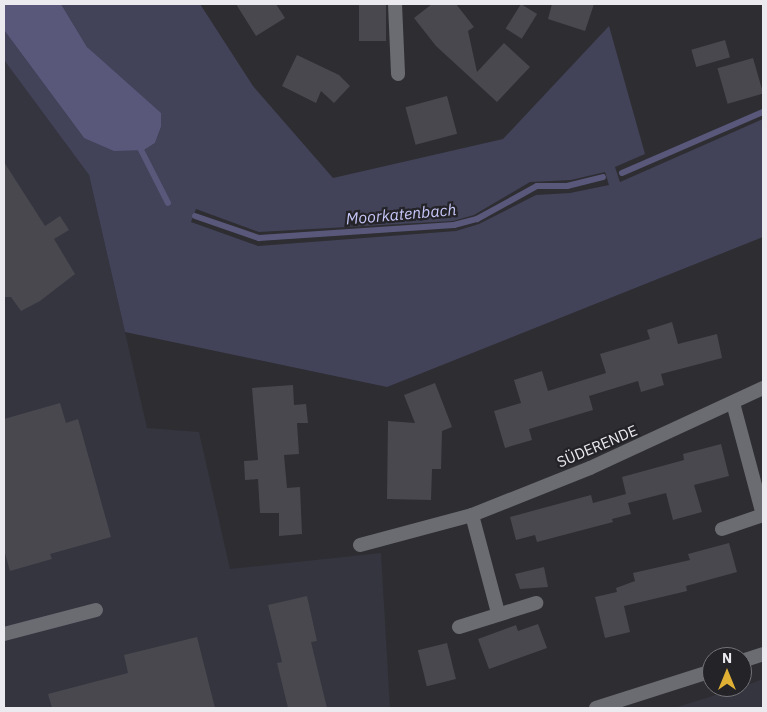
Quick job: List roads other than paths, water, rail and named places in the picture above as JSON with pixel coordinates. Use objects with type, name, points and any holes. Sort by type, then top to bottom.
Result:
[{"type":"street","points":[[395,4],[398,74]]},
{"type":"street","name":"SÜDERENDE","points":[[360,545],[472,515],[590,468],[763,388]]},
{"type":"street","points":[[722,529],[763,515],[733,403]]},
{"type":"street","points":[[472,515],[498,613]]},
{"type":"street","points":[[459,627],[498,613],[536,603]]},
{"type":"street","points":[[4,634],[96,610]]},
{"type":"street","points":[[596,708],[702,674]]},
{"type":"waterway","name":"Moorkatenbach","points":[[622,173],[763,112]]},
{"type":"waterway","name":"Moorkatenbach","points":[[138,144],[168,203]]},
{"type":"waterway","name":"Moorkatenbach","points":[[195,216],[259,238],[454,225],[477,219],[537,186],[567,186],[603,177]]}]
